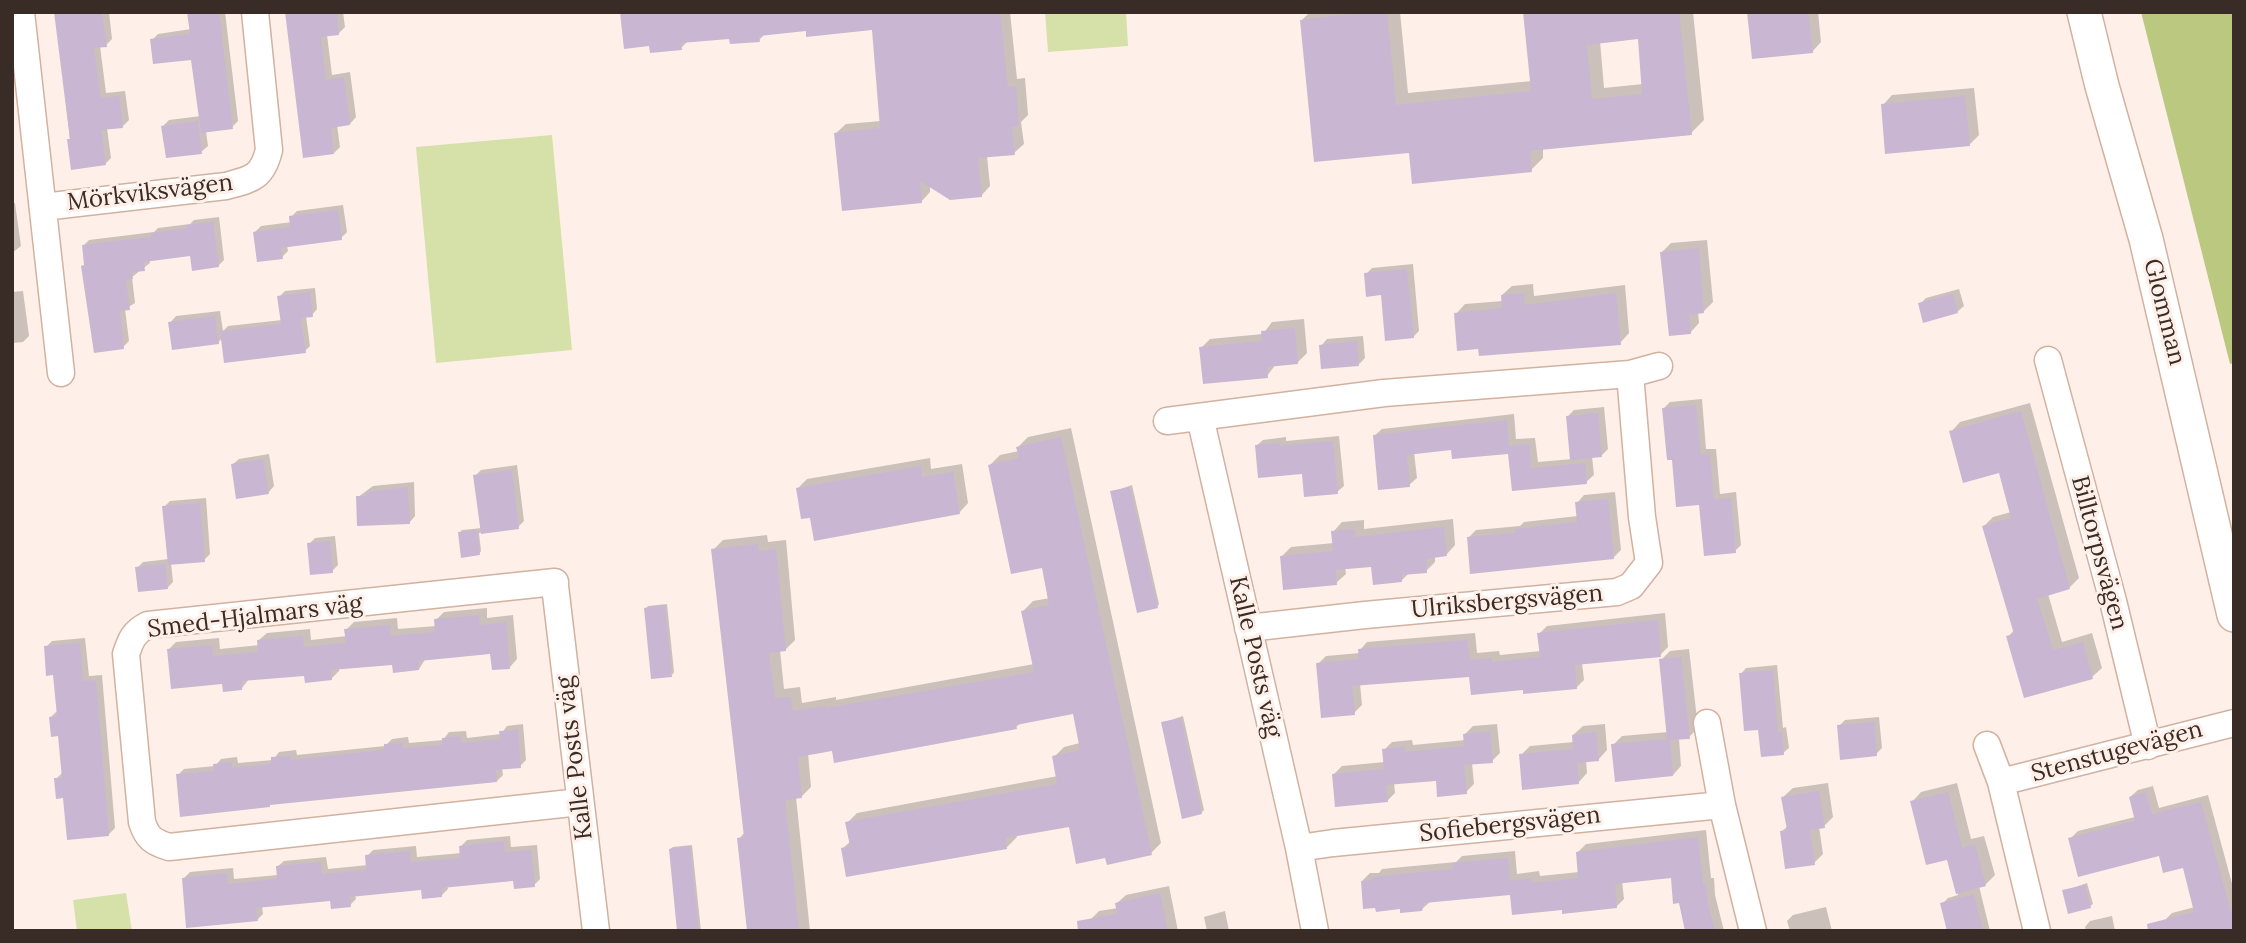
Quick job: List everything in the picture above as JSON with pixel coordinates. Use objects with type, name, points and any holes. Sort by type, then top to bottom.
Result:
[{"type":"street","points":[[21,12],[61,373]]},
{"type":"street","name":"Mörkviksvägen","points":[[43,207],[226,186],[253,179],[265,167],[269,150],[255,12]]},
{"type":"street","name":"Glomman","points":[[2084,12],[2146,239],[2234,615]]},
{"type":"street","name":"Billtorpsvägen","points":[[2048,360],[2113,601],[2148,746]]},
{"type":"street","points":[[1167,421],[1384,393],[1630,374],[1659,366]]},
{"type":"street","name":"Ulriksbergsvägen","points":[[1248,628],[1618,593],[1631,586],[1649,563],[1642,517],[1630,374]]},
{"type":"street","name":"Kalle Posts väg","points":[[1200,417],[1299,848],[1315,931]]},
{"type":"street","name":"Smed-Hjalmars väg","points":[[555,586],[555,582],[514,586],[148,625],[138,630],[132,637],[126,654],[142,822],[146,835],[169,847],[580,802]]},
{"type":"street","name":"Kalle Posts väg","points":[[555,586],[596,931]]},
{"type":"street","points":[[1707,723],[1722,805],[1753,931]]},
{"type":"street","name":"Stenstugevägen","points":[[2001,782],[2234,723]]},
{"type":"street","name":"Stenstugevägen","points":[[1987,745],[2001,782],[2037,931]]},
{"type":"street","name":"Sofiebergsvägen","points":[[1299,848],[1722,805]]},
{"type":"green space","points":[[1045,12],[1126,12],[1128,46],[1048,52]]},
{"type":"green space","points":[[2141,12],[2234,12],[2234,363],[2230,364]]},
{"type":"green space","points":[[552,135],[572,350],[436,363],[416,147]]},
{"type":"green space","points":[[126,893],[132,931],[77,931],[73,900]]},
{"type":"building","points":[[54,12],[102,12],[107,47],[94,48],[101,98],[119,96],[123,128],[101,130],[106,165],[71,170],[67,139],[70,139]]},
{"type":"building","points":[[187,12],[219,12],[233,129],[201,133],[191,60],[153,64],[150,39],[190,34]]},
{"type":"building","points":[[285,12],[337,12],[339,35],[321,37],[326,80],[344,77],[350,125],[331,128],[334,154],[303,158]]},
{"type":"building","points":[[620,12],[1000,12],[1008,87],[1016,86],[1019,126],[1012,127],[1015,155],[978,158],[982,197],[950,200],[920,181],[922,203],[842,211],[834,133],[880,128],[872,30],[806,37],[806,31],[759,36],[760,42],[730,44],[729,39],[681,43],[682,50],[650,53],[649,46],[624,49]]},
{"type":"building","points":[[1350,12],[1387,12],[1396,105],[1531,91],[1523,12],[1679,12],[1692,135],[1530,151],[1532,172],[1412,184],[1409,153],[1314,162],[1300,20],[1351,14]],"holes":[[[1638,39],[1642,94],[1592,99],[1587,45]]]},
{"type":"building","points":[[1747,12],[1808,12],[1813,53],[1752,59]]},
{"type":"building","points":[[1965,96],[1970,146],[1885,154],[1881,104]]},
{"type":"building","points":[[198,121],[202,154],[166,158],[161,126]]},
{"type":"building","points":[[338,210],[342,240],[281,248],[283,259],[257,262],[253,232],[290,227],[289,216]]},
{"type":"building","points":[[213,222],[219,267],[192,271],[190,256],[144,262],[145,271],[132,272],[133,279],[126,280],[130,310],[120,311],[124,349],[94,353],[81,266],[84,265],[82,245],[151,237],[151,233]]},
{"type":"building","points":[[1699,248],[1704,313],[1689,315],[1691,334],[1669,336],[1660,252]]},
{"type":"building","points":[[1407,269],[1414,338],[1385,341],[1381,295],[1366,297],[1364,273]]},
{"type":"building","points":[[310,292],[313,317],[301,318],[306,353],[224,363],[220,331],[281,324],[277,296]]},
{"type":"building","points":[[1524,293],[1525,305],[1616,293],[1621,345],[1479,356],[1478,349],[1457,351],[1454,313],[1502,308],[1501,295]]},
{"type":"building","points":[[1953,294],[1958,313],[1923,323],[1918,303]]},
{"type":"building","points":[[215,316],[219,344],[172,350],[168,322]]},
{"type":"building","points":[[1295,328],[1298,364],[1267,367],[1268,378],[1203,384],[1199,347],[1262,341],[1261,331]]},
{"type":"building","points":[[1357,341],[1359,366],[1321,369],[1319,345]]},
{"type":"building","points":[[1696,405],[1701,455],[1710,454],[1714,499],[1731,498],[1736,553],[1704,556],[1699,505],[1676,507],[1672,460],[1667,460],[1662,408]]},
{"type":"building","points":[[2021,411],[2070,589],[2037,599],[2053,650],[2083,642],[2093,679],[2024,698],[2006,636],[2014,634],[1982,526],[2011,518],[1999,473],[1963,483],[1949,431]]},
{"type":"building","points":[[1598,413],[1602,457],[1570,460],[1566,416]]},
{"type":"building","points":[[1507,420],[1509,446],[1529,444],[1531,468],[1585,463],[1587,484],[1512,491],[1508,454],[1452,459],[1451,450],[1407,455],[1410,487],[1378,490],[1373,435]]},
{"type":"building","points":[[1061,437],[1152,855],[1107,865],[1105,858],[1076,864],[1069,827],[1006,838],[1007,849],[846,877],[841,848],[850,846],[845,822],[1057,784],[1052,756],[1080,750],[1073,714],[1016,725],[1017,729],[834,763],[832,751],[798,757],[802,798],[785,800],[799,931],[747,931],[737,838],[744,837],[711,549],[758,544],[759,551],[776,549],[786,651],[769,653],[775,698],[791,697],[793,711],[827,708],[1034,672],[1021,611],[1049,605],[1042,568],[1011,574],[988,465],[1019,458],[1016,447]]},
{"type":"building","points":[[1333,441],[1338,494],[1304,497],[1302,474],[1258,478],[1255,445],[1280,443],[1280,446]]},
{"type":"building","points":[[263,459],[269,494],[236,499],[231,464]]},
{"type":"building","points":[[921,466],[922,477],[953,472],[960,514],[814,541],[810,518],[801,519],[796,488]]},
{"type":"building","points":[[512,470],[519,529],[481,534],[473,475]]},
{"type":"building","points":[[408,487],[410,524],[357,526],[356,496],[366,496],[366,492]]},
{"type":"building","points":[[1130,487],[1158,608],[1137,613],[1110,491]]},
{"type":"building","points":[[1608,499],[1614,559],[1470,574],[1467,537],[1515,533],[1515,529],[1577,522],[1575,502]]},
{"type":"building","points":[[200,503],[205,562],[168,565],[162,506]]},
{"type":"building","points":[[1444,527],[1447,556],[1426,559],[1427,573],[1402,575],[1402,582],[1373,585],[1371,567],[1336,570],[1337,585],[1283,590],[1280,556],[1333,551],[1331,531],[1355,529],[1355,537]]},
{"type":"building","points":[[477,530],[480,555],[461,558],[458,532]]},
{"type":"building","points":[[330,541],[333,573],[310,575],[307,543]]},
{"type":"building","points":[[165,564],[168,589],[138,592],[135,567]]},
{"type":"building","points":[[665,605],[672,677],[651,679],[644,608]]},
{"type":"building","points":[[479,615],[480,625],[506,622],[510,669],[492,670],[490,654],[419,661],[419,670],[393,673],[392,665],[331,670],[332,680],[305,683],[304,676],[242,681],[242,690],[223,692],[222,684],[171,689],[167,649],[212,645],[213,656],[258,652],[257,640],[303,636],[304,647],[346,643],[344,629],[390,625],[391,636],[435,632],[434,619]]},
{"type":"building","points":[[1658,620],[1661,657],[1575,665],[1577,689],[1471,695],[1469,677],[1352,686],[1355,715],[1321,718],[1316,663],[1359,659],[1358,649],[1467,640],[1470,660],[1492,658],[1492,662],[1540,657],[1537,633]]},
{"type":"building","points":[[80,643],[83,681],[96,680],[109,836],[67,840],[63,798],[56,799],[54,778],[62,778],[58,736],[51,737],[49,717],[57,716],[53,675],[46,676],[44,646]]},
{"type":"building","points":[[1681,657],[1690,739],[1670,740],[1673,776],[1615,782],[1611,744],[1667,739],[1659,659]]},
{"type":"building","points":[[1773,670],[1778,732],[1782,732],[1784,755],[1761,757],[1758,730],[1744,731],[1739,673]]},
{"type":"building","points":[[1181,718],[1202,814],[1182,819],[1161,722]]},
{"type":"building","points":[[1874,722],[1877,756],[1840,760],[1837,725]]},
{"type":"building","points":[[518,730],[521,768],[496,770],[497,782],[180,817],[176,774],[214,771],[213,764],[232,762],[232,768],[271,764],[271,757],[291,756],[291,760],[384,750],[384,744],[403,743],[403,748],[442,745],[442,738],[461,736],[461,743],[500,739],[499,731]]},
{"type":"building","points":[[1490,731],[1493,763],[1464,765],[1467,794],[1437,797],[1436,781],[1386,785],[1388,802],[1335,807],[1332,774],[1384,769],[1382,749],[1405,747],[1405,752],[1464,746],[1463,734]]},
{"type":"building","points":[[1596,732],[1599,761],[1577,763],[1579,784],[1522,790],[1519,754],[1573,749],[1572,735]]},
{"type":"building","points":[[1819,791],[1825,828],[1810,830],[1815,865],[1785,869],[1780,831],[1787,830],[1781,797]]},
{"type":"building","points":[[1948,792],[1962,848],[1975,844],[1986,886],[1956,894],[1947,860],[1926,865],[1910,801]]},
{"type":"building","points":[[2146,792],[2152,814],[2201,802],[2234,931],[2148,931],[2147,924],[2194,912],[2183,868],[2163,873],[2159,856],[2078,877],[2068,838],[2135,821],[2129,797]]},
{"type":"building","points":[[1698,837],[1703,885],[1706,885],[1715,931],[1685,931],[1679,903],[1673,904],[1671,878],[1615,884],[1617,908],[1562,914],[1562,910],[1512,915],[1510,895],[1424,903],[1422,911],[1400,913],[1400,909],[1376,912],[1375,908],[1363,909],[1361,881],[1372,880],[1372,877],[1453,869],[1452,863],[1508,858],[1510,881],[1532,878],[1532,883],[1578,878],[1576,852]]},
{"type":"building","points":[[504,841],[505,852],[531,850],[535,887],[514,889],[513,881],[442,888],[442,897],[422,899],[421,890],[350,897],[351,907],[331,909],[330,901],[256,908],[258,921],[186,928],[182,878],[227,873],[228,884],[277,879],[276,866],[321,862],[322,874],[366,870],[365,855],[410,851],[411,862],[460,858],[459,846]]},
{"type":"building","points":[[690,846],[699,931],[677,931],[669,849]]},
{"type":"building","points":[[2085,885],[2091,908],[2068,914],[2062,890]]},
{"type":"building","points":[[1160,893],[1168,931],[1078,931],[1077,921],[1117,914],[1115,903]]},
{"type":"building","points":[[1974,894],[1983,931],[1947,931],[1940,903]]}]
